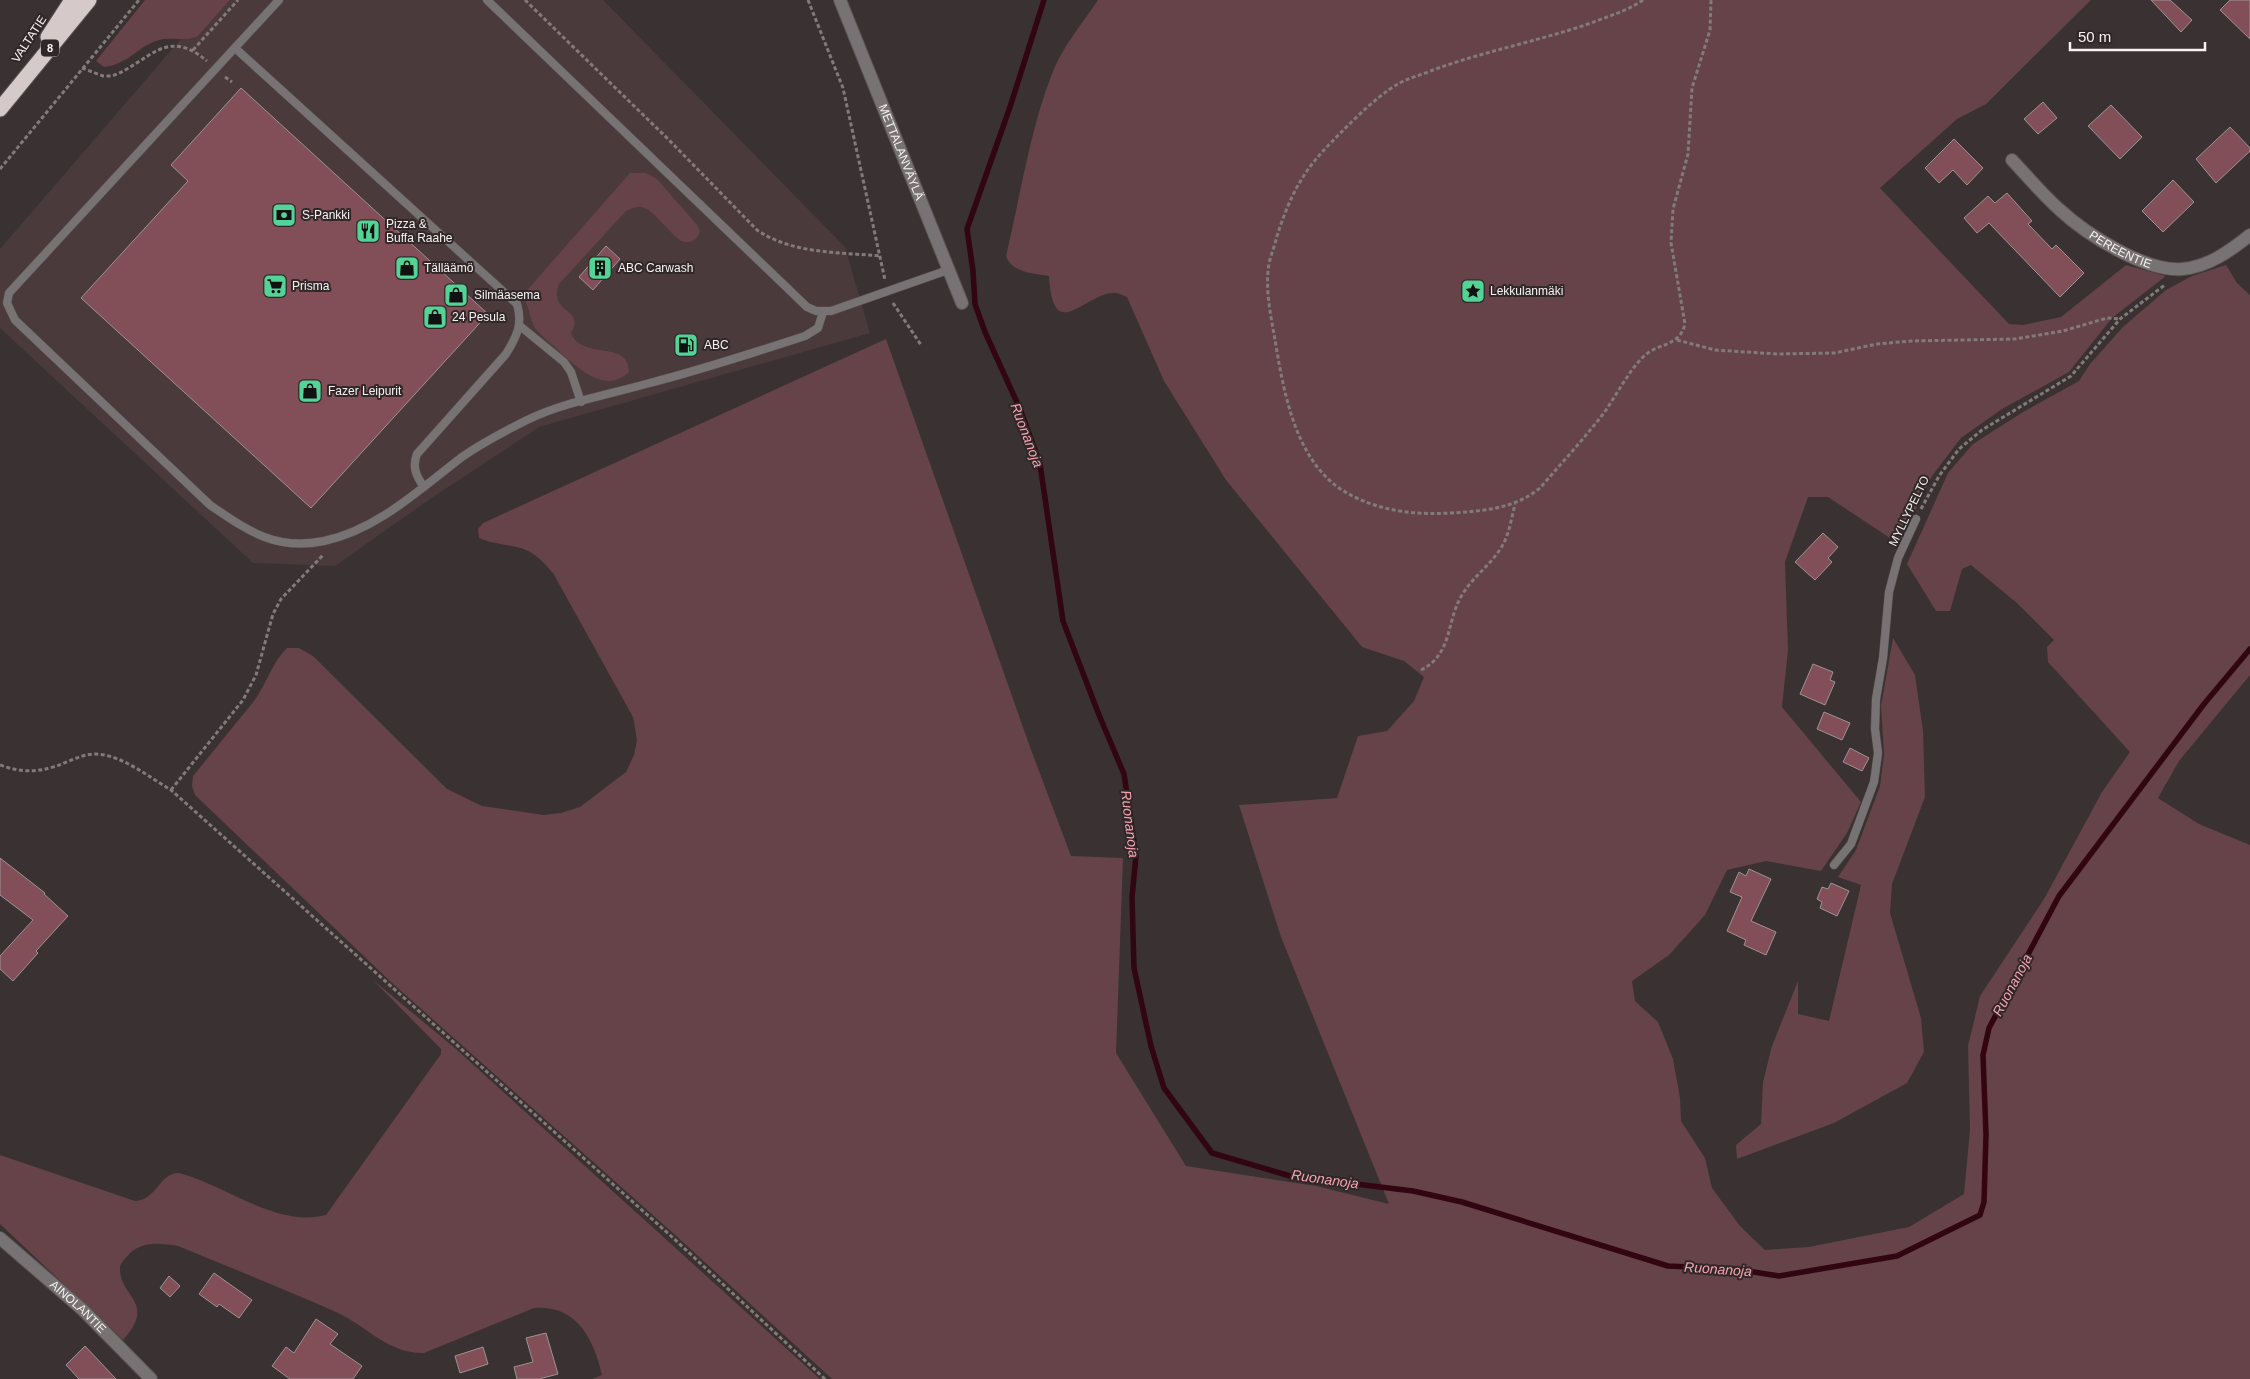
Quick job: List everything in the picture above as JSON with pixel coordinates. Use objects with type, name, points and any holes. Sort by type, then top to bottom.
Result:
[{"type":"highway","name":"VALTATIE","points":[[11,95],[72,0]]},
{"type":"highway","name":"VALTATIE","points":[[0,109],[89,0]]},
{"type":"street","name":"METTALANVÄYLÄ","points":[[840,0],[962,303]]},
{"type":"street","name":"PEREENTIE","points":[[2012,160],[2060,210],[2100,239],[2137,259],[2163,267],[2182,269],[2213,260],[2229,252],[2250,235]]},
{"type":"street","name":"AINOLANTIE","points":[[0,1238],[83,1310],[151,1379]]},
{"type":"lane","points":[[279,0],[9,293],[6,302],[15,320],[210,505],[246,530],[281,543],[303,544],[340,536],[384,515],[464,456],[529,419],[582,402],[701,370],[805,336],[818,328],[822,312]]},
{"type":"lane","points":[[486,0],[620,125],[807,307],[822,312],[831,311],[948,270]]},
{"type":"lane","points":[[235,48],[511,297],[519,310],[520,326],[506,354],[418,454],[414,462],[415,470],[424,487]]},
{"type":"lane","points":[[520,326],[553,351],[564,362],[571,372],[582,402]]},
{"type":"lane","name":"MYLLYPELTO","points":[[1834,865],[1851,844],[1874,782],[1878,753],[1875,729],[1876,699],[1883,658],[1889,592],[1898,558],[1916,519]]},
{"type":"path","points":[[0,170],[138,0]]},
{"type":"path","points":[[193,50],[238,0]]},
{"type":"path","points":[[525,0],[668,139],[756,230],[769,238],[797,247],[880,256]]},
{"type":"path","points":[[808,0],[844,88],[887,291],[894,307],[921,345]]},
{"type":"path","points":[[1643,0],[1623,11],[1561,34],[1469,57],[1398,84],[1384,93],[1325,149],[1300,180],[1286,209],[1269,264],[1270,313],[1282,382],[1298,432],[1320,469],[1341,489],[1367,503],[1400,512],[1477,512],[1515,504],[1528,498],[1540,488],[1600,417],[1643,357],[1655,348],[1677,340],[1682,334],[1685,324],[1671,243],[1673,209],[1688,154],[1692,88],[1710,30],[1711,0]]},
{"type":"path","points":[[82,68],[103,76],[112,76],[162,48],[181,46],[193,50],[232,82]]},
{"type":"path","name":"MYLLYPELTO","points":[[1916,519],[1939,476],[1959,449],[1982,430],[2072,376],[2120,319],[2182,269]]},
{"type":"path","points":[[1677,340],[1723,351],[1777,354],[1834,353],[1877,344],[1910,341],[2016,338],[2063,331],[2107,318],[2120,319]]},
{"type":"path","points":[[1421,670],[1438,658],[1445,644],[1461,596],[1499,551],[1508,534],[1515,504]]},
{"type":"path","points":[[171,790],[243,700],[256,675],[273,614],[281,599],[340,536]]},
{"type":"path","points":[[0,765],[17,771],[40,771],[79,756],[97,754],[122,761],[171,790],[671,1236],[825,1379]]},
{"type":"shaded area","points":[[145,0],[230,0],[198,36],[188,39],[159,40],[145,46],[127,59],[104,67],[96,61]]},
{"type":"shaded area","points":[[230,0],[603,0],[845,247],[870,333],[539,427],[433,497],[335,566],[253,563],[0,328],[0,249],[180,40],[192,39],[198,36]]},
{"type":"shaded area","points":[[1098,0],[2091,0],[1986,104],[1957,119],[1880,188],[2009,324],[2023,325],[2061,317],[2126,265],[2166,276],[2112,318],[2069,372],[2002,409],[1961,438],[1932,476],[1899,544],[1828,497],[1808,497],[1785,562],[1788,650],[1782,707],[1861,802],[1847,833],[1821,871],[1766,861],[1727,870],[1705,915],[1669,955],[1632,981],[1635,1001],[1658,1022],[1673,1059],[1680,1098],[1681,1121],[1705,1158],[1712,1188],[1740,1226],[1765,1250],[1809,1247],[1909,1227],[1964,1194],[1970,1130],[1968,1046],[1980,996],[2044,899],[2102,792],[2130,752],[2048,662],[2047,647],[2054,640],[2018,604],[1971,565],[1962,569],[1950,611],[1936,611],[1907,564],[1948,473],[1973,444],[2023,412],[2079,381],[2090,364],[2123,327],[2166,290],[2192,276],[2226,265],[2237,283],[2250,295],[2250,675],[2179,761],[2158,798],[2199,824],[2250,845],[2250,1379],[832,1379],[673,1233],[391,982],[195,795],[192,786],[193,776],[254,701],[282,654],[287,648],[299,648],[313,656],[447,789],[482,806],[544,815],[561,813],[580,807],[626,772],[634,755],[637,740],[633,717],[553,573],[537,557],[526,550],[479,538],[478,529],[483,523],[886,339],[1030,747],[1071,856],[1123,858],[1116,1053],[1186,1166],[1316,1186],[1389,1204],[1281,937],[1239,805],[1337,798],[1358,736],[1387,731],[1414,701],[1424,677],[1404,661],[1362,647],[1226,480],[1164,381],[1127,297],[1117,293],[1105,294],[1073,310],[1064,312],[1057,309],[1052,297],[1049,276],[1018,269],[1009,262],[1006,256],[1031,140],[1044,95],[1061,54]]},
{"type":"shaded area","points":[[630,173],[646,173],[657,179],[697,225],[700,231],[693,241],[681,241],[646,209],[636,207],[626,211],[559,284],[558,301],[574,319],[571,333],[577,341],[594,349],[614,353],[621,356],[627,362],[629,372],[611,381],[601,380],[592,377],[575,365],[535,328],[527,304],[522,296]]},
{"type":"shaded area","points":[[1893,638],[1915,675],[1923,731],[1925,797],[1892,884],[1890,913],[1921,1018],[1924,1052],[1907,1083],[1834,1123],[1737,1159],[1736,1145],[1761,1124],[1763,1082],[1772,1046],[1798,981],[1798,1014],[1829,1021],[1861,885],[1838,877],[1856,850],[1880,786],[1884,754],[1881,706]]},
{"type":"shaded area","points":[[373,980],[456,1049],[820,1379],[592,1379],[602,1375],[599,1362],[588,1337],[581,1326],[572,1318],[549,1308],[534,1308],[424,1353],[411,1352],[389,1344],[347,1318],[316,1303],[178,1246],[160,1244],[145,1245],[138,1248],[120,1266],[121,1277],[137,1308],[137,1316],[133,1327],[123,1340],[0,1224],[0,1155],[135,1201],[148,1196],[167,1177],[179,1173],[215,1186],[270,1211],[289,1216],[326,1215],[441,1054],[441,1049]]},
{"type":"building","points":[[2151,0],[2170,0],[2192,20],[2181,32]]},
{"type":"building","points":[[2230,0],[2250,0],[2250,39],[2220,10]]},
{"type":"building","name":"Prisma","points":[[241,88],[488,314],[311,508],[81,298],[188,181],[171,165]]},
{"type":"building","points":[[2043,102],[2057,118],[2038,134],[2024,119]]},
{"type":"building","points":[[2111,105],[2142,137],[2120,159],[2088,126]]},
{"type":"building","points":[[2230,127],[2250,148],[2250,151],[2216,183],[2196,159]]},
{"type":"building","points":[[1954,139],[1983,168],[1967,185],[1953,170],[1939,183],[1925,168]]},
{"type":"building","points":[[2173,180],[2194,202],[2163,232],[2142,211]]},
{"type":"building","points":[[2007,193],[2032,221],[2028,224],[2052,249],[2056,245],[2084,273],[2060,297],[1989,223],[1977,233],[1964,218],[1988,196],[1995,203]]},
{"type":"building","name":"ABC Carwash","points":[[606,246],[620,259],[593,290],[579,277]]},
{"type":"building","points":[[1823,533],[1838,547],[1828,558],[1832,562],[1815,580],[1795,562]]},
{"type":"building","points":[[1813,664],[1833,672],[1830,680],[1835,682],[1825,705],[1800,694]]},
{"type":"building","points":[[1824,712],[1850,723],[1842,740],[1817,729]]},
{"type":"building","points":[[1850,748],[1869,758],[1862,771],[1843,762]]},
{"type":"building","points":[[0,858],[45,893],[68,916],[36,951],[38,953],[13,981],[0,969],[0,956],[33,920],[0,895]]},
{"type":"building","points":[[1749,869],[1771,879],[1751,921],[1776,932],[1766,955],[1744,945],[1746,940],[1727,931],[1742,897],[1730,892],[1739,872],[1746,876]]},
{"type":"building","points":[[1831,883],[1849,891],[1837,916],[1820,908],[1822,902],[1817,899],[1822,887],[1828,889]]},
{"type":"building","points":[[214,1273],[252,1300],[239,1318],[219,1304],[217,1307],[199,1294]]},
{"type":"building","points":[[169,1276],[180,1286],[170,1297],[160,1288]]},
{"type":"building","points":[[316,1319],[338,1334],[330,1344],[362,1366],[353,1379],[290,1379],[272,1366],[286,1347],[294,1353]]},
{"type":"building","points":[[546,1333],[558,1374],[539,1379],[517,1379],[514,1367],[533,1362],[526,1338]]},
{"type":"building","points":[[85,1346],[116,1379],[79,1379],[66,1365]]},
{"type":"building","points":[[483,1347],[488,1364],[460,1373],[455,1356]]},
{"type":"waterway","name":"Ruonanoja","points":[[1044,0],[1010,107],[967,229],[973,271],[975,304],[985,332],[1020,409],[1040,464],[1063,621],[1124,774],[1136,856],[1132,897],[1134,968],[1151,1046],[1164,1088],[1212,1153],[1290,1176],[1413,1191],[1462,1202],[1668,1266],[1735,1269],[1779,1276],[1897,1256],[1980,1215],[1984,1202],[1986,1135],[1983,1055],[1989,1028],[2059,896],[2204,704],[2250,649]]},
{"type":"place","name":"S-Pankki","points":[[284,215]]},
{"type":"place","name":"Pizza & Buffa Raahe","points":[[368,231]]},
{"type":"place","name":"Tälläämö","points":[[407,268]]},
{"type":"place","name":"ABC Carwash","points":[[600,268]]},
{"type":"place","name":"Prisma","points":[[275,286]]},
{"type":"place","name":"Lekkulanmäki","points":[[1473,291]]},
{"type":"place","name":"Silmäasema","points":[[456,295]]},
{"type":"place","name":"24 Pesula","points":[[435,317]]},
{"type":"place","name":"ABC","points":[[686,345]]},
{"type":"place","name":"Fazer Leipurit","points":[[310,391]]}]
